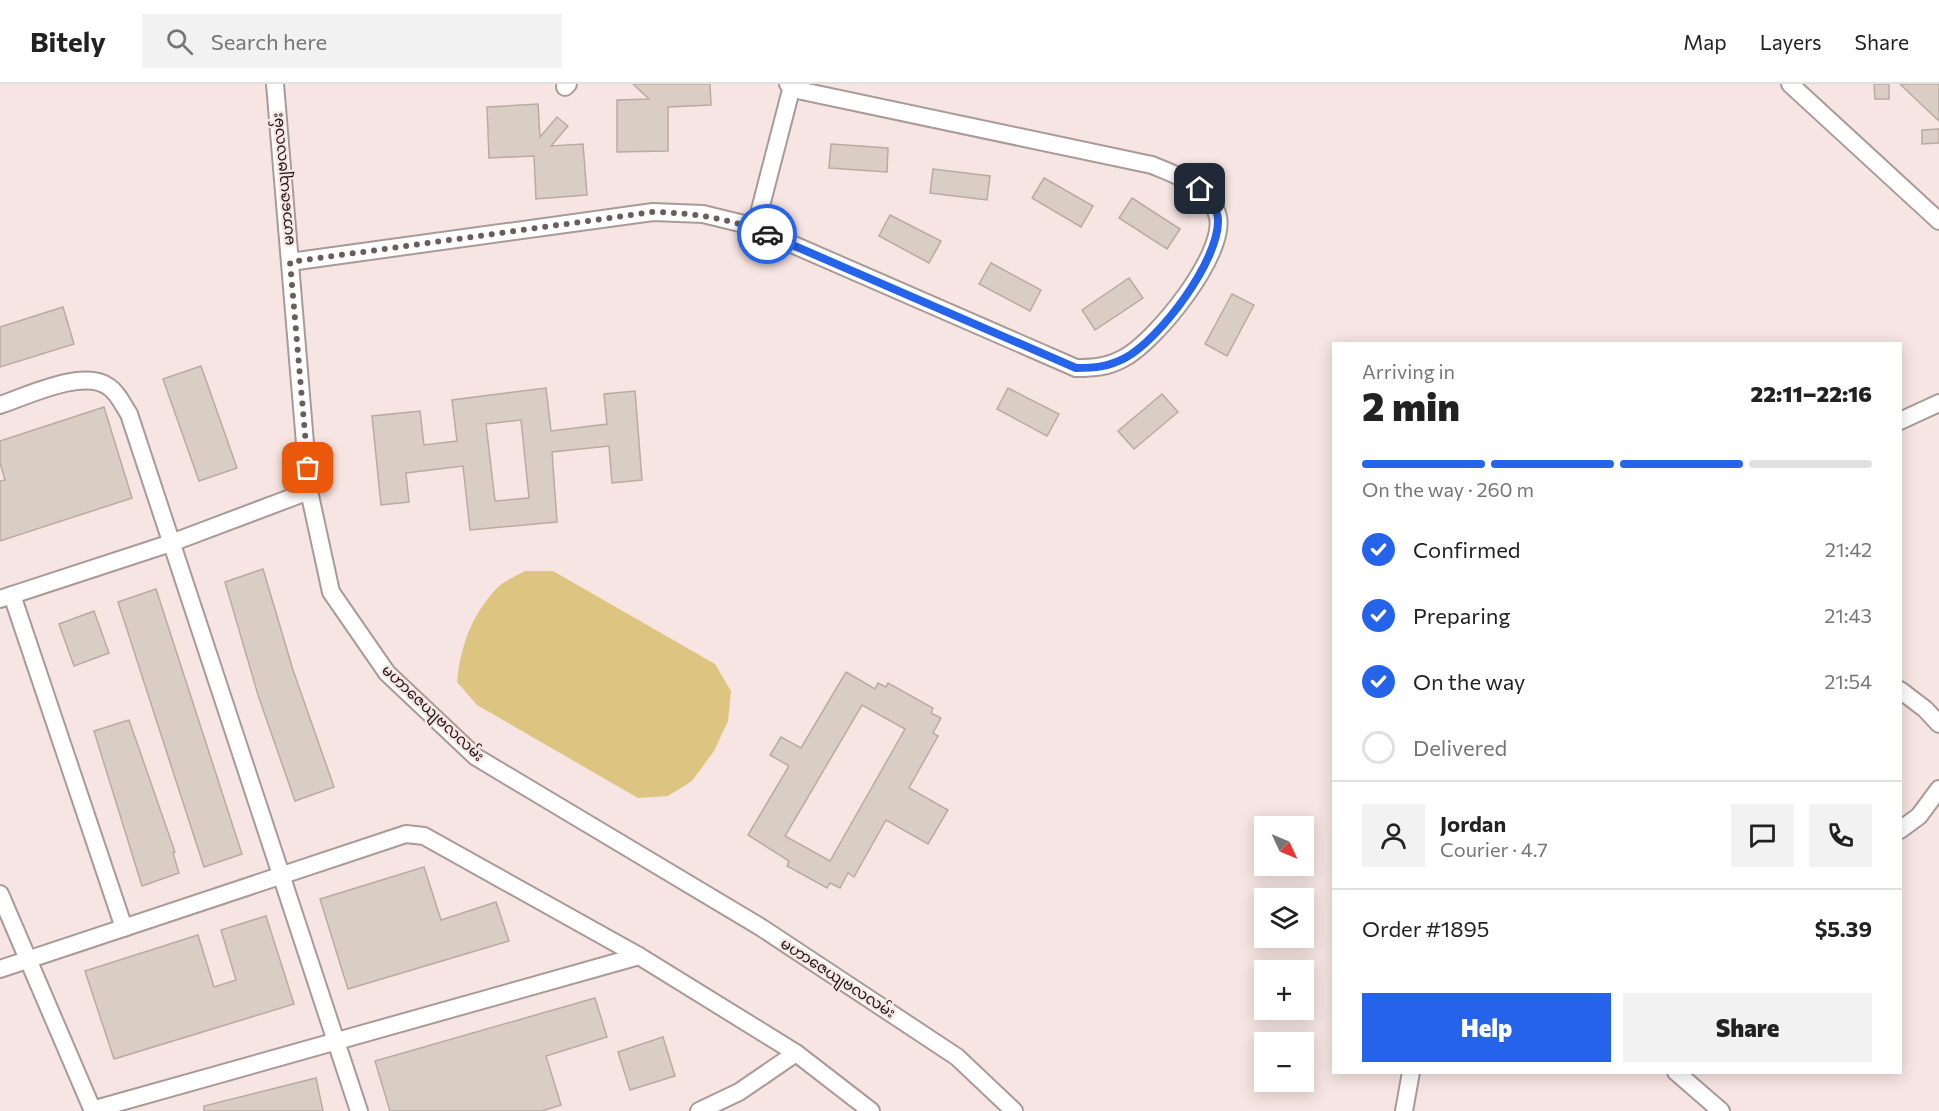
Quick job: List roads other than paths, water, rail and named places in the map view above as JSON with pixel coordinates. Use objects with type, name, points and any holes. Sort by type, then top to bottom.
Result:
[{"type":"street","name":"မဟာဇေယျဗလလမ်း","points":[[275,84],[309,491],[331,592],[387,673],[476,757],[772,935],[957,1057],[1004,1108]]},
{"type":"street","points":[[1790,84],[1939,221]]},
{"type":"street","points":[[290,262],[653,212],[703,214],[755,229],[1076,368],[1106,367],[1127,357],[1174,315],[1216,245],[1218,218],[1209,198],[1190,181],[1152,165],[802,91],[790,85],[755,229]]},
{"type":"street","points":[[0,405],[74,380],[91,380],[108,386],[129,414],[359,1111]]},
{"type":"street","points":[[1902,420],[1939,403]]},
{"type":"street","points":[[124,928],[6,597],[171,543],[309,491]]},
{"type":"street","points":[[1902,692],[1939,724]]},
{"type":"street","points":[[1902,829],[1919,816],[1939,789]]},
{"type":"street","points":[[0,969],[406,834],[424,836],[639,956],[796,1053],[871,1111]]},
{"type":"street","points":[[0,894],[92,1110],[639,956]]},
{"type":"street","points":[[699,1111],[739,1092],[796,1053]]},
{"type":"street","points":[[1404,1111],[1411,1074]]},
{"type":"street","points":[[1678,1074],[1721,1111]]}]
